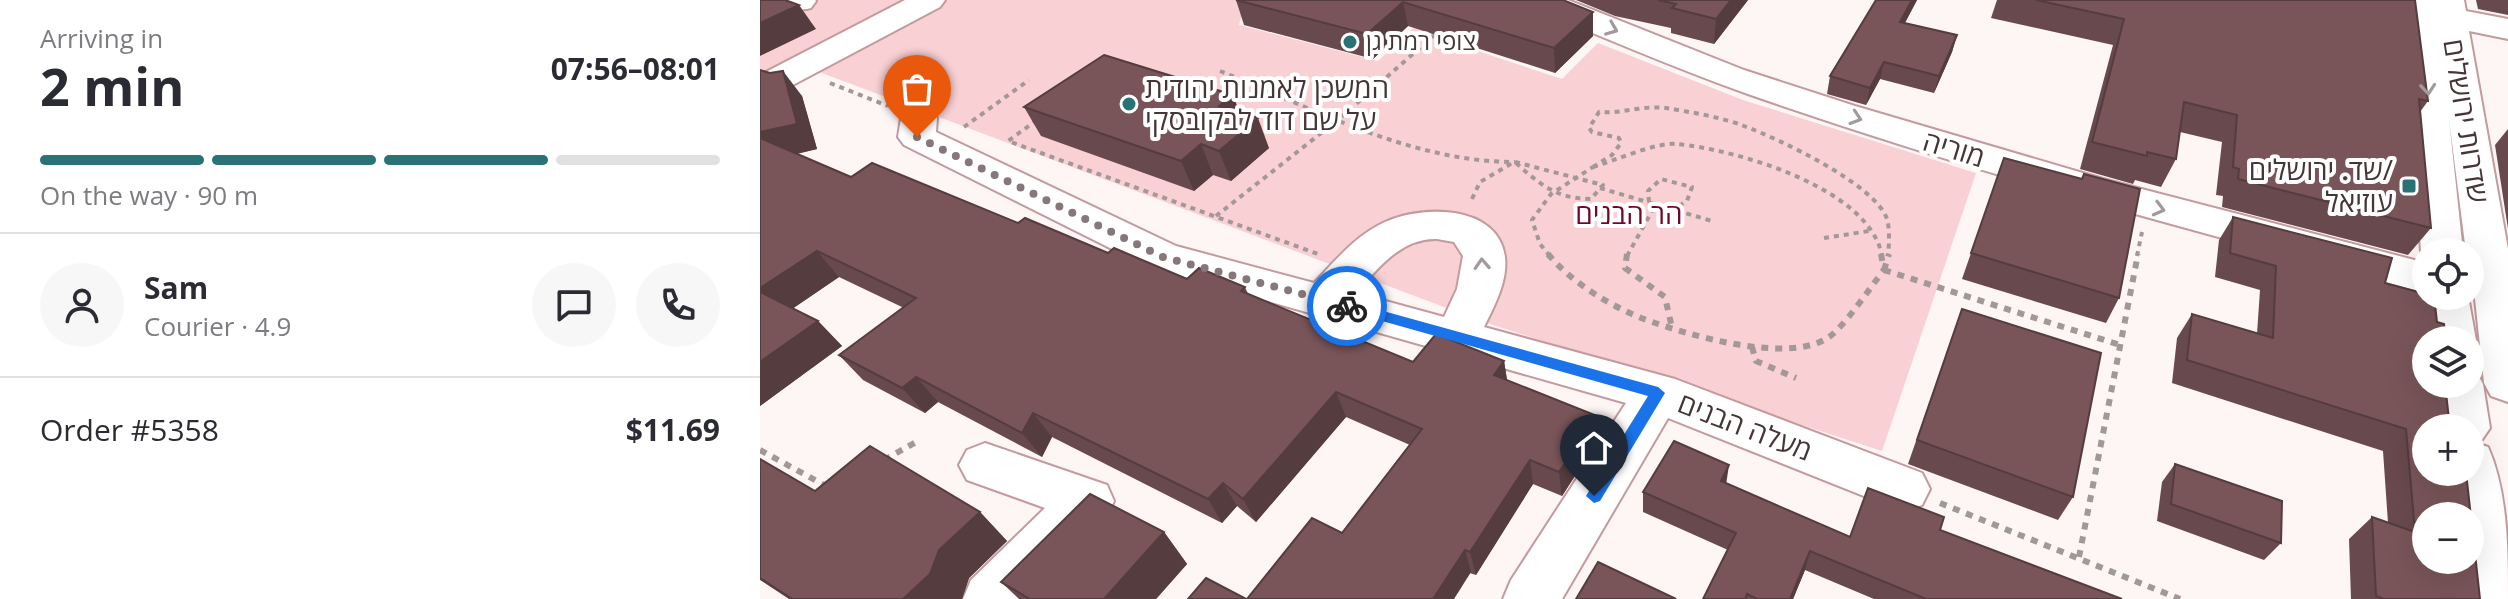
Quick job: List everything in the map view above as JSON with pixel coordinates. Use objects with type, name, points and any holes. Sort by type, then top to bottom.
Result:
[{"type":"street","points":[[760,89],[929,0]]},
{"type":"street","name":"מוריה","points":[[1540,0],[1757,86],[1936,144],[2147,206],[2412,274]]},
{"type":"street","points":[[2362,0],[2435,7],[2508,29]]},
{"type":"street","name":"שדרות ירושלים","points":[[2435,7],[2442,238]]},
{"type":"street","name":"שדרות ירושלים","points":[[2435,7],[2501,314],[2508,383]]},
{"type":"street","name":"מעלה הבנים","points":[[928,132],[1163,257],[1457,335],[1658,393],[1904,489]]},
{"type":"street","points":[[1324,300],[1371,253],[1400,231],[1433,224],[1465,206],[1485,262],[1481,290],[1457,335]]},
{"type":"street","points":[[1531,599],[1658,393]]},
{"type":"street","points":[[985,465],[1088,501],[991,599]]},
{"type":"street","points":[[2473,486],[2489,599]]},
{"type":"path","points":[[1215,217],[1339,119],[1440,30]]},
{"type":"path","points":[[795,70],[928,132],[1029,80]]},
{"type":"path","points":[[1220,71],[1417,150],[1479,162],[1515,162],[1603,185],[1591,199],[1573,200],[1551,194],[1515,162]]},
{"type":"path","points":[[1664,108],[1743,125],[1848,177],[1874,200],[1887,219],[1889,253],[1884,270],[1829,337],[1793,348],[1752,347],[1643,319],[1560,268],[1540,244],[1532,220],[1551,194],[1593,167],[1612,155],[1621,143],[1619,138],[1592,132],[1589,128],[1601,111],[1623,114],[1636,109],[1664,108]]},
{"type":"path","points":[[1044,115],[1008,141],[1318,255],[1327,247]]},
{"type":"path","points":[[1593,167],[1673,143],[1749,160],[1813,182],[1855,213],[1879,241],[1884,270]]},
{"type":"path","points":[[1465,206],[1480,182],[1515,162]]},
{"type":"path","points":[[1672,328],[1672,311],[1665,293],[1625,268],[1627,253],[1652,203],[1648,191],[1661,179],[1692,187],[1687,201],[1674,209]]},
{"type":"path","points":[[1600,188],[1712,221]]},
{"type":"path","points":[[2079,557],[2147,206]]},
{"type":"path","points":[[1824,238],[1870,231]]},
{"type":"path","points":[[1884,270],[2120,345]]},
{"type":"path","points":[[1752,347],[1756,361],[1796,378]]},
{"type":"path","points":[[880,462],[916,442]]},
{"type":"path","points":[[760,450],[832,489]]},
{"type":"path","points":[[1904,489],[2180,599]]},
{"type":"green space","points":[[760,0],[903,0],[913,3],[760,83],[760,50],[813,22],[760,4]]},
{"type":"green space","name":"הר הבנים","points":[[945,0],[1246,0],[1239,25],[1378,61],[1443,0],[1501,1],[1447,41],[1562,79],[1598,43],[1743,100],[1976,173],[1882,451],[1484,322],[814,70]]},
{"type":"building","points":[[760,0],[785,0],[799,5],[760,23]]},
{"type":"building","points":[[1236,0],[1563,0],[1593,12],[1554,48],[1403,2],[1367,34]]},
{"type":"building","points":[[1658,0],[1731,0],[1716,19],[1672,8],[1676,4]]},
{"type":"building","points":[[1876,0],[1912,0],[1900,22],[1957,35],[1939,76],[1884,62],[1870,88],[1830,76]]},
{"type":"building","points":[[2036,0],[2415,0],[2428,101],[2419,99],[2431,228],[2238,179],[2239,169],[2233,167],[2237,115],[2184,102],[2176,159],[2147,152],[2147,156],[2092,142],[2124,19]]},
{"type":"building","points":[[1104,55],[1233,95],[1219,106],[1258,118],[1219,151],[1201,144],[1181,161],[1024,107]]},
{"type":"building","points":[[760,70],[770,73],[783,71],[797,124],[760,132]]},
{"type":"building","points":[[760,138],[851,177],[872,163],[1018,223],[1025,218],[1108,253],[1114,248],[1187,279],[1199,268],[1245,287],[1241,291],[1413,362],[1436,334],[1504,361],[1494,375],[1597,416],[1559,472],[1530,460],[1470,552],[1465,550],[1433,599],[1247,599],[1312,518],[1342,533],[1422,429],[1336,392],[1243,499],[1223,483],[1208,499],[1033,413],[1022,433],[916,377],[902,388],[839,355],[916,298],[817,251],[760,288]]},
{"type":"building","points":[[2004,158],[2082,179],[2084,174],[2140,189],[2119,298],[1971,253]]},
{"type":"building","points":[[2233,217],[2392,258],[2385,283],[2412,290],[2412,310],[2436,310],[2437,322],[2444,326],[2412,326],[2412,398],[2447,398],[2448,414],[2412,414],[2412,486],[2468,486],[2469,502],[2412,502],[2406,429],[2187,360],[2192,314],[2273,338],[2276,266],[2230,253]]},
{"type":"building","points":[[760,292],[818,321],[760,362]]},
{"type":"building","points":[[1962,309],[2101,353],[2073,497],[1917,440]]},
{"type":"building","points":[[1674,441],[1729,465],[1721,481],[1850,537],[1868,488],[1944,517],[1940,530],[2122,599],[1926,599],[1810,551],[1790,599],[1757,599],[1747,594],[1745,599],[1703,599],[1736,533],[1643,492]]},
{"type":"building","points":[[870,446],[980,512],[939,550],[930,574],[903,599],[792,599],[760,578],[760,459],[815,491]]},
{"type":"building","points":[[2175,464],[2282,501],[2281,543],[2171,504]]},
{"type":"building","points":[[1090,494],[1164,532],[1104,599],[1030,599],[1001,582]]},
{"type":"building","points":[[2372,517],[2412,531],[2412,574],[2477,574],[2480,599],[2384,599],[2376,596]]},
{"type":"building","points":[[1598,562],[1676,599],[1576,599]]},
{"type":"building","points":[[1206,578],[1246,599],[1188,599]]},
{"type":"way so far","points":[[917,137],[1163,257],[1347,306]]},
{"type":"place","name":"צופי רמת גן","points":[[1350,42]]},
{"type":"place","name":"המשכן לאמנות יהודית על שם דוד לבקובסקי","points":[[1129,104]]},
{"type":"place","name":"שד. ירושלים/ עוזיאל","points":[[2409,186]]},
{"type":"route","points":[[1347,306],[1658,393],[1594,496]]}]
